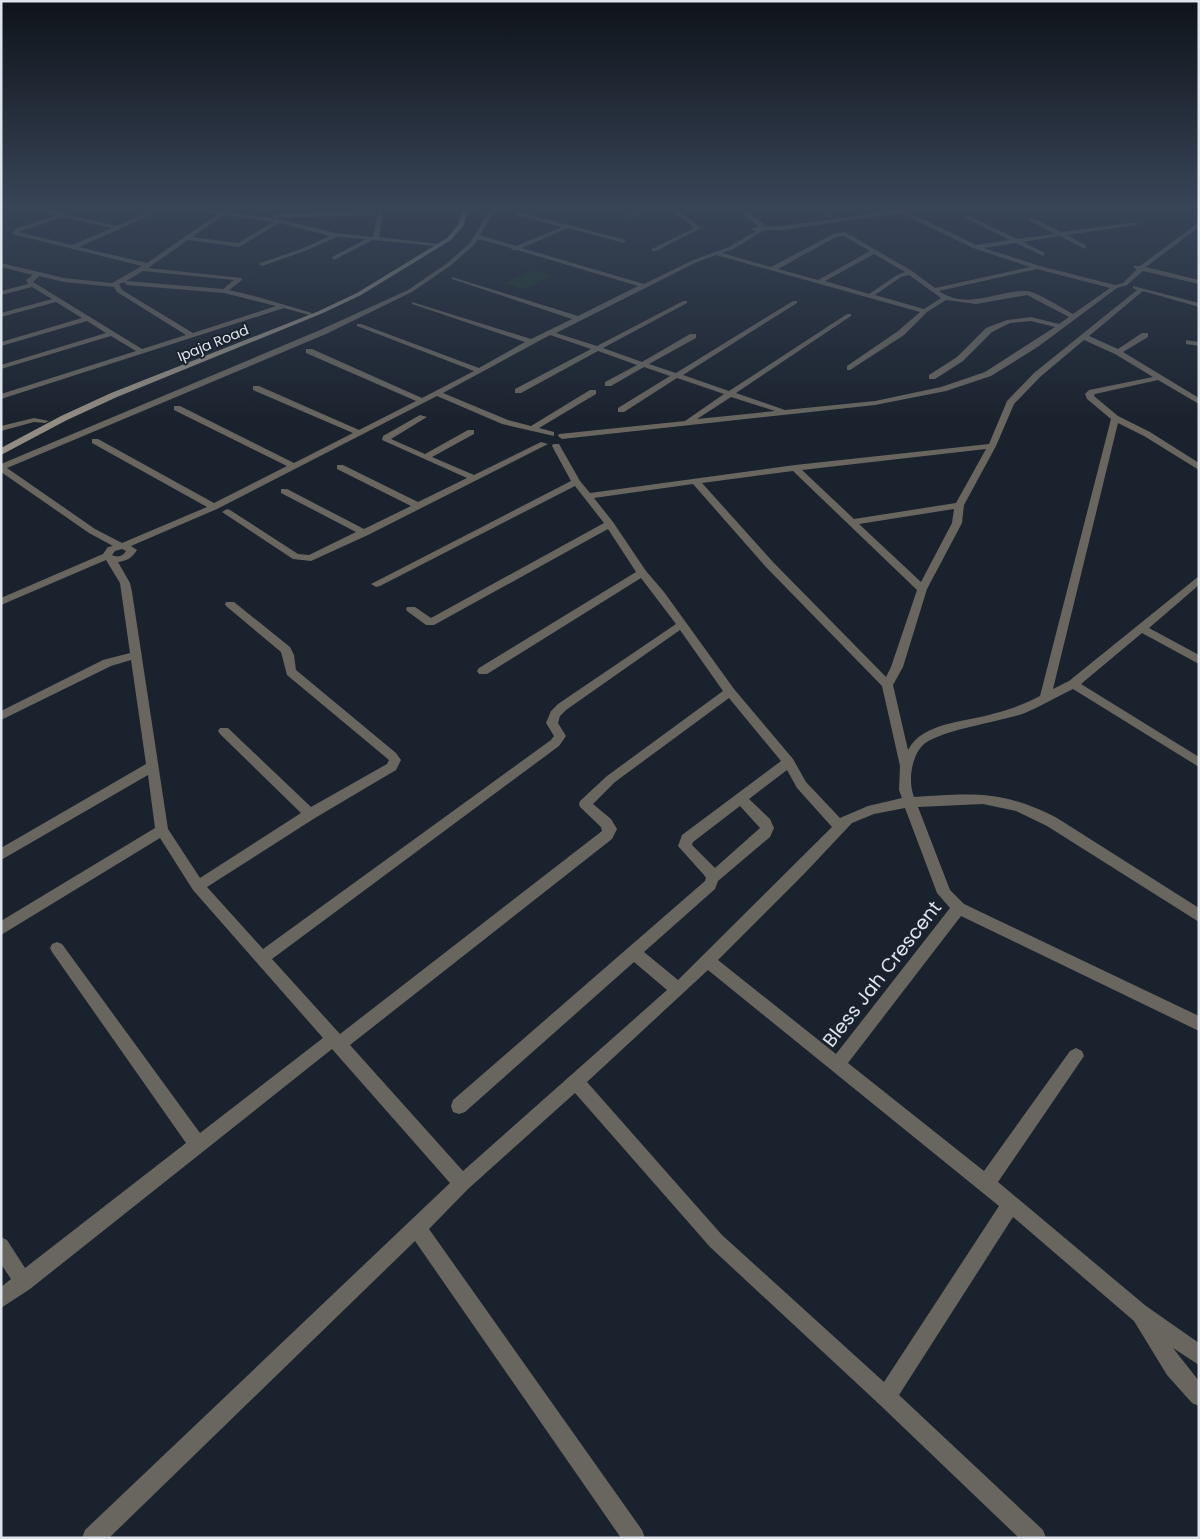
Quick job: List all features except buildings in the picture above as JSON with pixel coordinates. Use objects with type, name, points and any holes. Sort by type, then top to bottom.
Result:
[{"type":"main road","name":"Ipaja Road","points":[[1,445],[45,421],[92,400],[309,313],[362,290],[381,278]]},
{"type":"main road","name":"Ipaja Road","points":[[1,452],[64,418],[114,395],[312,316],[383,278]]},
{"type":"street","points":[[32,278],[29,280],[32,285],[142,352]]},
{"type":"street","points":[[55,278],[95,283],[224,291],[309,313]]},
{"type":"street","points":[[129,278],[121,284],[119,291],[193,336]]},
{"type":"street","points":[[224,291],[240,279],[231,278]]},
{"type":"street","points":[[1,467],[323,332],[374,309],[430,278]]},
{"type":"street","points":[[454,278],[579,319]]},
{"type":"street","points":[[616,278],[644,286]]},
{"type":"street","points":[[1,602],[109,555],[126,550],[214,507],[480,371],[531,342],[661,278]]},
{"type":"street","points":[[804,278],[925,311]]},
{"type":"street","points":[[819,282],[827,278]]},
{"type":"street","points":[[870,296],[897,278]]},
{"type":"street","points":[[918,278],[945,298],[976,302],[1028,292],[1072,316]]},
{"type":"street","points":[[934,290],[995,278]]},
{"type":"street","points":[[1087,278],[1115,284],[1125,284],[1199,304]]},
{"type":"street","points":[[505,422],[518,432],[543,442],[561,441],[686,422],[786,413],[875,402],[943,389],[988,374],[1059,326],[1122,278]]},
{"type":"street","points":[[1125,284],[1132,278]]},
{"type":"street","points":[[1182,278],[1199,282]]},
{"type":"street","points":[[1,293],[32,285]]},
{"type":"street","points":[[887,685],[897,666],[922,589],[957,523],[959,506],[992,446],[1010,403],[1037,374],[1142,289]]},
{"type":"street","points":[[850,368],[902,333],[925,311],[945,298]]},
{"type":"street","points":[[1,315],[57,300]]},
{"type":"street","points":[[518,391],[685,302]]},
{"type":"street","points":[[621,410],[795,302]]},
{"type":"street","points":[[414,303],[531,342]]},
{"type":"street","points":[[1,397],[284,306]]},
{"type":"street","points":[[686,422],[849,315]]},
{"type":"street","points":[[1,344],[87,319]]},
{"type":"street","points":[[932,376],[960,359],[989,330],[1009,321],[1031,319],[1059,326]]},
{"type":"street","points":[[359,325],[480,371]]},
{"type":"street","points":[[550,333],[786,413]]},
{"type":"street","points":[[1,367],[110,334]]},
{"type":"street","points":[[1118,352],[1145,335]]},
{"type":"street","points":[[608,384],[694,336]]},
{"type":"street","points":[[1084,337],[1118,352],[1199,402]]},
{"type":"street","points":[[1189,342],[1199,344]]},
{"type":"street","points":[[309,351],[421,400]]},
{"type":"street","points":[[1158,378],[1089,394],[1090,397],[1115,418],[1147,434],[1199,467]]},
{"type":"street","points":[[256,388],[360,433]]},
{"type":"street","points":[[532,428],[593,392]]},
{"type":"street","points":[[436,393],[505,422],[551,434],[561,441],[576,482],[610,524],[642,573],[660,594],[730,692],[789,762],[801,785],[839,826]]},
{"type":"street","points":[[177,408],[294,466]]},
{"type":"street","points":[[423,417],[386,438],[389,442],[473,478]]},
{"type":"street","points":[[1044,699],[1115,418]]},
{"type":"street","points":[[1,429],[34,420],[45,421]]},
{"type":"street","points":[[425,457],[471,432]]},
{"type":"street","points":[[226,512],[296,557],[310,558],[420,506],[543,442],[551,434]]},
{"type":"street","points":[[95,441],[214,507]]},
{"type":"street","points":[[588,496],[795,468],[992,446]]},
{"type":"street","points":[[340,466],[420,506]]},
{"type":"street","points":[[1,467],[92,532],[126,550]]},
{"type":"street","points":[[795,468],[922,589]]},
{"type":"street","points":[[695,481],[768,564],[887,685],[906,766],[905,790],[944,893],[960,908],[1199,1024]]},
{"type":"street","points":[[376,584],[576,482]]},
{"type":"street","points":[[284,492],[364,533]]},
{"type":"street","points":[[851,522],[959,506]]},
{"type":"street","points":[[411,609],[430,623],[610,524]]},
{"type":"street","points":[[92,532],[109,555],[124,583]]},
{"type":"street","points":[[126,550],[124,583],[162,830],[198,886],[261,959],[462,1182]]},
{"type":"street","points":[[483,671],[642,573]]},
{"type":"street","points":[[906,766],[918,743],[940,731],[1021,710],[1073,684],[1158,616],[1199,579]]},
{"type":"street","points":[[198,886],[310,814],[392,767],[395,760],[291,672],[288,666],[286,650],[230,604]]},
{"type":"street","points":[[261,959],[555,743],[560,736],[552,722],[555,714],[562,707],[681,625]]},
{"type":"street","points":[[1141,628],[1199,660]]},
{"type":"street","points":[[1,716],[108,662],[135,656]]},
{"type":"street","points":[[1073,684],[1199,763]]},
{"type":"street","points":[[1,1299],[198,1146],[607,835],[610,829],[606,823],[585,804],[611,779],[730,692]]},
{"type":"street","points":[[224,731],[310,814]]},
{"type":"street","points":[[713,878],[709,871],[685,846],[687,839],[789,762]]},
{"type":"street","points":[[1,855],[151,768]]},
{"type":"street","points":[[459,1106],[634,953],[710,885],[713,878],[766,833],[765,823],[740,798]]},
{"type":"street","points":[[93,1538],[389,1252],[417,1228],[462,1182],[678,990],[799,870],[839,826],[856,814],[909,801],[987,799],[1029,810],[1199,916]]},
{"type":"street","points":[[1,929],[162,830]]},
{"type":"street","name":"Bless Jah Crescent","points":[[837,1065],[960,908]]},
{"type":"street","points":[[57,948],[198,1146]]},
{"type":"street","points":[[634,953],[678,990]]},
{"type":"street","points":[[708,961],[1011,1204],[1139,1313],[1199,1355]]},
{"type":"street","points":[[985,1185],[1076,1056]]},
{"type":"street","points":[[576,1082],[716,1241],[886,1397],[1035,1538]]},
{"type":"street","points":[[886,1397],[1011,1204]]},
{"type":"street","points":[[417,1228],[634,1538]]},
{"type":"street","points":[[1,1246],[23,1282]]},
{"type":"street","points":[[1139,1313],[1174,1368],[1199,1396]]},
{"type":"green space","points":[[515,278],[548,278],[523,289],[504,283]]}]
